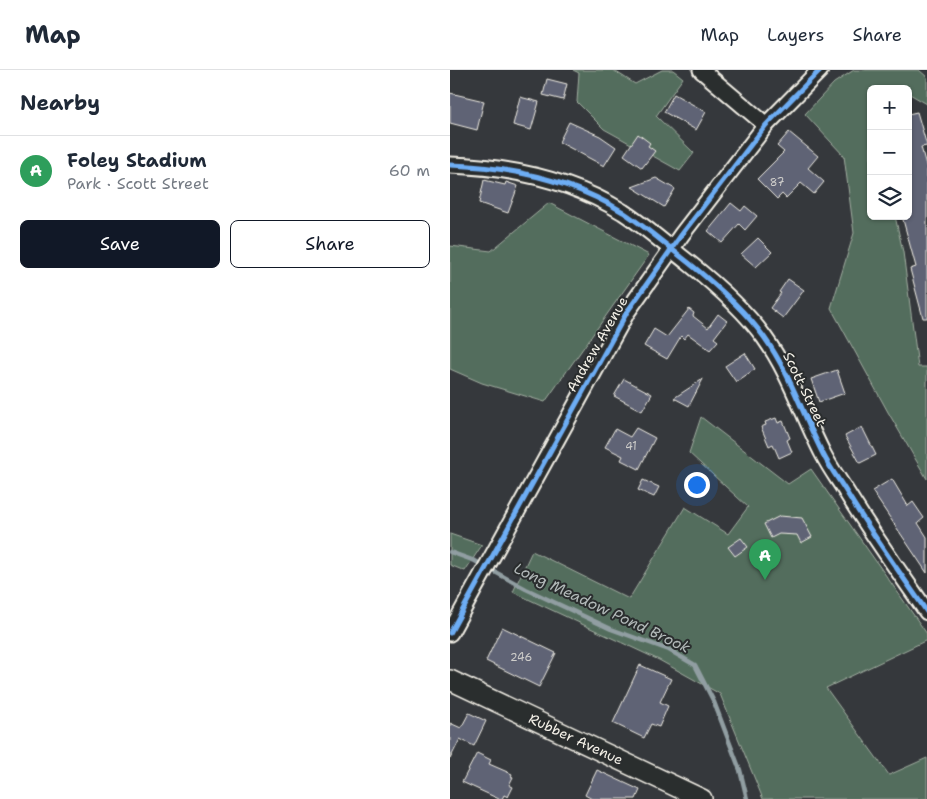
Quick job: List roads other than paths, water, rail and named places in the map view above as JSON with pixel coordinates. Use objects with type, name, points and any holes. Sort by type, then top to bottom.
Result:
[{"type":"street","points":[[701,70],[766,126]]},
{"type":"street","name":"Andrew Avenue","points":[[450,633],[627,312],[672,249],[766,126],[820,70]]},
{"type":"street","name":"Scott Street","points":[[450,165],[504,168],[540,177],[583,192],[623,212],[672,249],[720,290],[762,334],[784,366],[824,456],[868,526],[927,612]]},
{"type":"street","name":"Rubber Avenue","points":[[450,680],[702,799]]},
{"type":"waterway","name":"Long Meadow Pond Brook","points":[[450,552],[475,561],[526,589],[611,629],[669,650],[695,665],[714,702],[740,770],[747,799]]},
{"type":"place","name":"Foley Stadium","points":[[765,580]]}]
